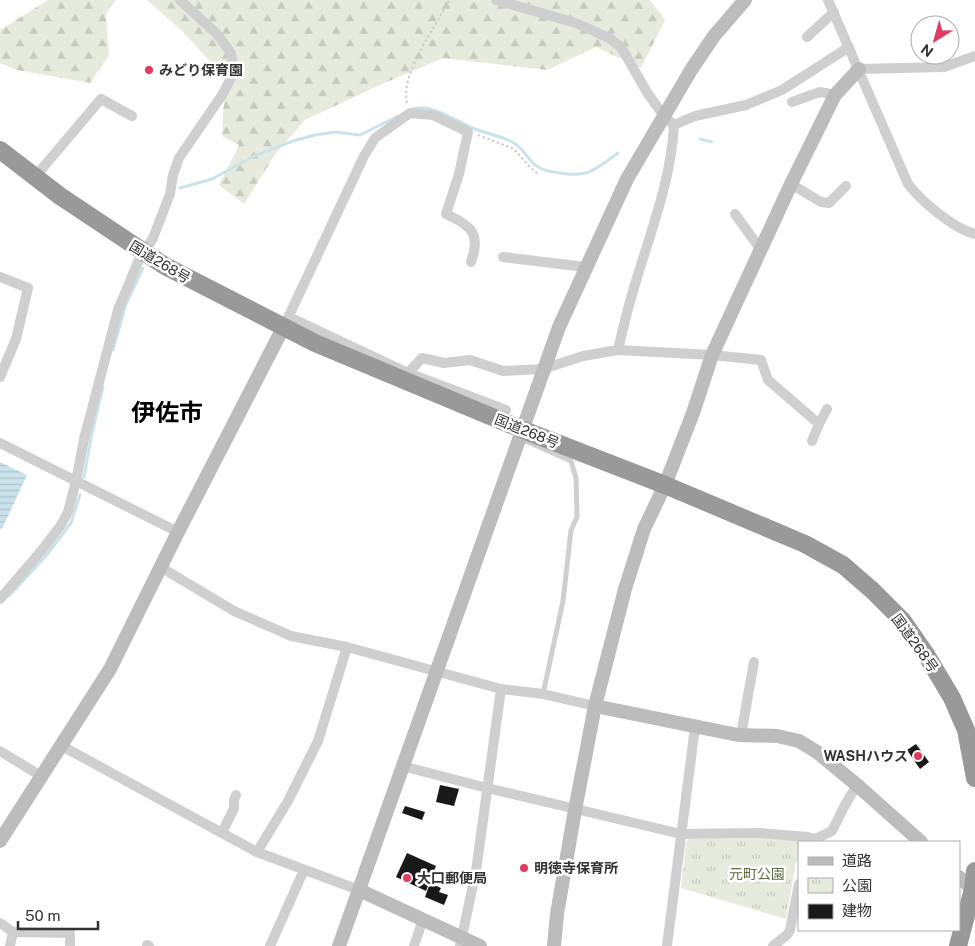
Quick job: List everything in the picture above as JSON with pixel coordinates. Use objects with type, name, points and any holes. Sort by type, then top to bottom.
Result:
[{"type":"highway","name":"国道268号","points":[[0,150],[34,178],[164,266],[286,323],[315,343],[806,544],[843,565],[902,620],[927,656],[952,698],[966,730],[975,778]]},
{"type":"highway","points":[[958,946],[974,890],[975,871]]},
{"type":"street","points":[[0,600],[24,573],[61,525],[68,512],[84,439],[118,310],[138,262],[153,238],[170,194],[173,175],[179,158],[222,94],[234,72],[231,53],[217,34],[180,0]]},
{"type":"street","points":[[496,0],[576,23],[608,38],[621,47],[648,94],[669,120],[674,136],[661,202],[630,299],[618,350]]},
{"type":"street","points":[[338,946],[436,670],[516,426],[543,369],[585,267],[627,179],[669,120],[691,70],[714,36],[745,0]]},
{"type":"street","points":[[828,0],[908,184],[919,198],[960,228],[975,234]]},
{"type":"street","points":[[807,37],[834,12]]},
{"type":"street","points":[[669,120],[746,105],[782,90],[849,47]]},
{"type":"street","points":[[554,946],[575,810],[595,706],[625,589],[644,529],[665,485],[693,413],[712,355],[791,184],[835,95],[858,69],[944,67],[975,56]]},
{"type":"street","points":[[792,102],[820,92],[835,95]]},
{"type":"street","points":[[34,178],[101,99],[132,116]]},
{"type":"street","points":[[0,841],[110,669],[162,568],[178,532],[286,323],[371,144],[375,138],[410,113],[433,115],[468,132],[459,174],[446,214],[461,221],[475,238],[476,247],[471,262]]},
{"type":"street","points":[[791,184],[821,202],[829,204],[846,186]]},
{"type":"street","points":[[735,214],[761,250]]},
{"type":"street","points":[[503,257],[585,267]]},
{"type":"street","points":[[0,277],[28,288],[16,339],[0,377]]},
{"type":"street","points":[[286,323],[408,373],[516,426]]},
{"type":"street","points":[[408,373],[422,358],[444,363],[470,360],[503,371],[543,369],[583,356],[618,350],[712,355],[761,360],[768,380],[819,424]]},
{"type":"street","points":[[812,441],[827,409]]},
{"type":"street","points":[[0,443],[178,532]]},
{"type":"street","points":[[162,568],[234,611],[291,636],[347,647],[501,689],[543,694],[741,735],[778,736],[799,740],[858,785],[920,841]]},
{"type":"street","points":[[257,852],[288,801],[318,741],[347,647]]},
{"type":"street","points":[[741,735],[754,662]]},
{"type":"street","points":[[461,942],[476,871],[501,689]]},
{"type":"street","points":[[667,946],[695,727]]},
{"type":"street","points":[[60,745],[257,852],[359,890],[423,919],[461,942],[480,946]]},
{"type":"street","points":[[0,751],[41,776]]},
{"type":"street","points":[[402,766],[575,810],[681,834],[760,833],[808,837],[814,840],[832,831],[858,785]]},
{"type":"street","points":[[222,834],[234,808],[236,795]]},
{"type":"street","points":[[270,946],[304,870]]},
{"type":"street","points":[[960,878],[974,890]]},
{"type":"street","points":[[773,946],[787,935],[790,930],[798,889]]},
{"type":"street","points":[[414,946],[423,919]]},
{"type":"street","points":[[0,923],[13,932],[70,933],[70,946]]},
{"type":"street","points":[[10,946],[13,932]]},
{"type":"lane","points":[[516,426],[571,462],[576,478],[577,517],[571,530],[563,601],[543,694]]},
{"type":"path","points":[[410,113],[406,95],[413,65],[448,0]]},
{"type":"path","points":[[468,132],[514,148],[539,175]]},
{"type":"green space","points":[[48,0],[116,0],[106,14],[109,55],[90,83],[17,70],[0,63],[0,30]]},
{"type":"green space","points":[[147,0],[650,0],[665,20],[641,68],[596,47],[547,70],[443,58],[380,85],[305,120],[276,153],[244,204],[219,185],[239,145],[222,136],[225,78],[182,31]]},
{"type":"green space","name":"元町公園","points":[[803,838],[806,841],[798,841],[798,859],[786,919],[681,888],[688,839]]},
{"type":"water","points":[[0,462],[27,475],[2,529],[0,528]]},
{"type":"building","name":"WASHハウス","points":[[916,744],[929,762],[920,769],[907,750]]},
{"type":"building","points":[[440,785],[459,789],[454,806],[436,802]]},
{"type":"building","points":[[405,806],[425,812],[422,820],[402,813]]},
{"type":"building","points":[[407,853],[436,866],[426,891],[396,877]]},
{"type":"building","points":[[430,883],[441,888],[439,892],[448,895],[444,905],[425,897]]},
{"type":"waterway","points":[[411,110],[418,108],[434,110],[475,129],[500,137],[518,146],[535,165],[549,171],[570,174],[585,173],[597,168],[618,153]]},
{"type":"waterway","points":[[180,188],[212,179],[254,156],[293,141],[335,132],[360,135],[398,116]]},
{"type":"waterway","points":[[700,139],[712,142]]},
{"type":"waterway","points":[[113,350],[126,304],[143,268]]},
{"type":"waterway","points":[[84,477],[103,387]]},
{"type":"waterway","points":[[9,596],[45,557],[71,523],[80,495]]},
{"type":"place","name":"みどり保育園","points":[[149,70]]},
{"type":"place","name":"WASHハウス","points":[[918,756]]},
{"type":"place","name":"明徳寺保育所","points":[[524,868]]},
{"type":"place","name":"大口郵便局","points":[[407,878]]},
{"type":"district","name":"伊佐市","points":[[167,413]]}]
